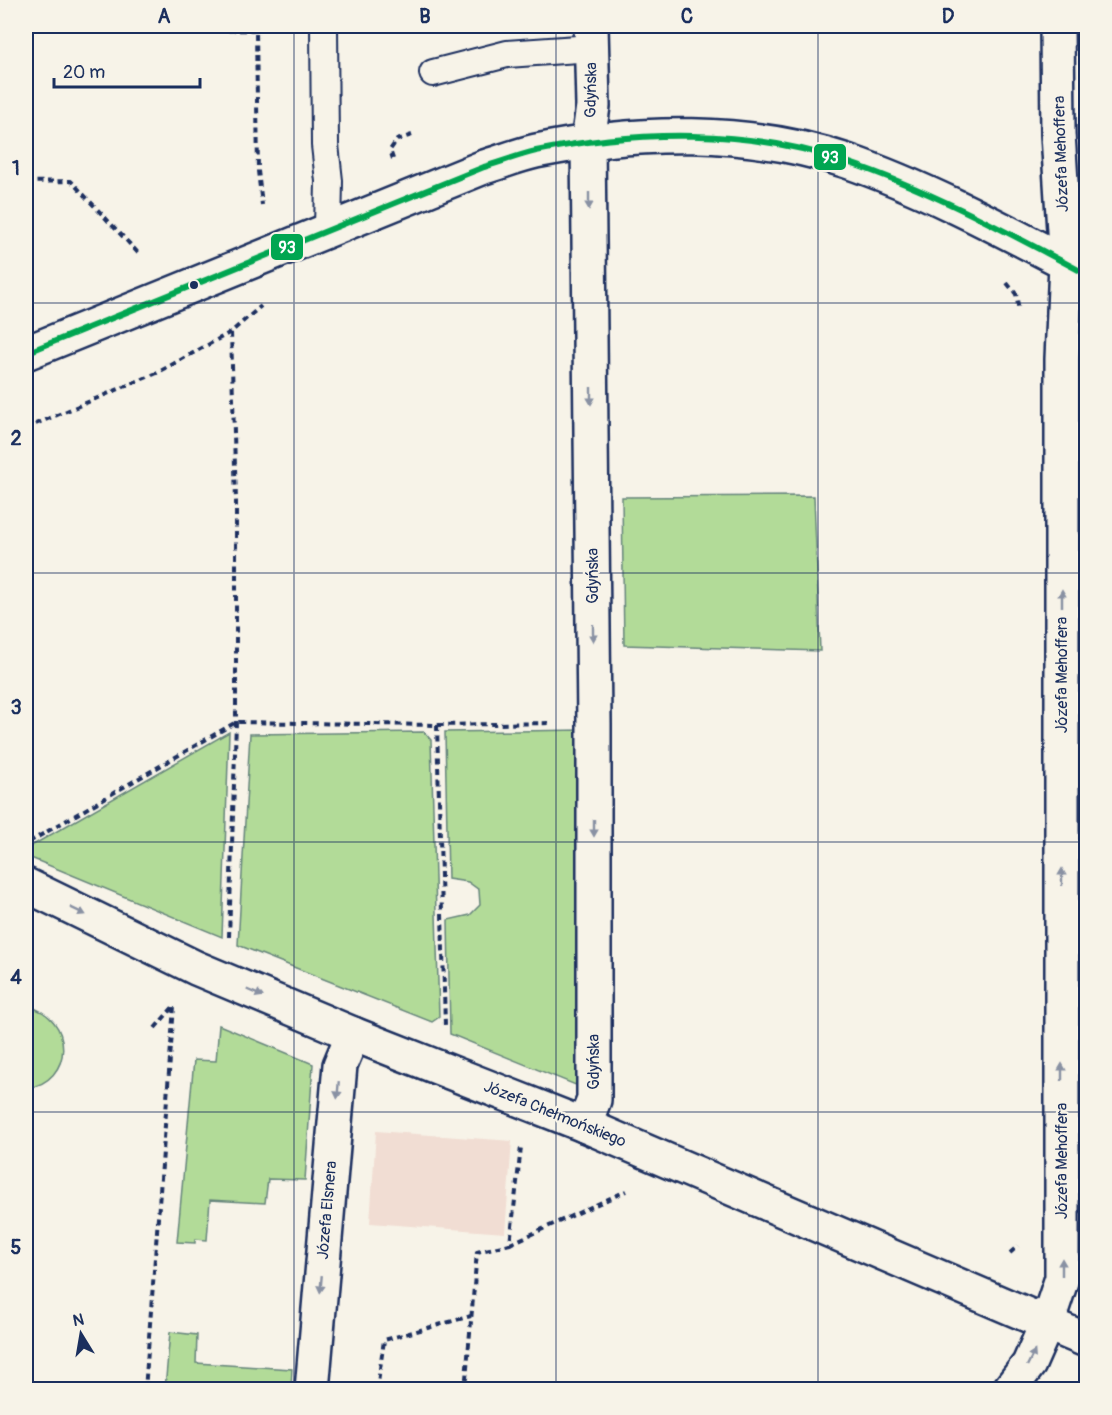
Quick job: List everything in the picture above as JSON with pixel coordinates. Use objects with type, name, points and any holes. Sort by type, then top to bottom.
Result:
[{"type":"street","name":"Józefa Mehoffera","points":[[1009,1389],[1029,1364],[1047,1323],[1062,1278],[1062,359],[1076,268],[1058,134],[1057,26]]},
{"type":"street","name":"Gdyńska","points":[[584,1125],[594,1100],[594,723],[588,142],[593,106],[592,37]]},
{"type":"street","points":[[26,353],[484,167],[535,152],[588,142],[660,136],[735,138],[789,146],[845,161],[904,183],[1076,268]]},
{"type":"street","name":"Józefa Chełmońskiego","points":[[26,885],[196,968],[353,1034],[584,1125],[1086,1340]]},
{"type":"street","name":"Józefa Elsnera","points":[[312,1389],[340,1065],[353,1034]]},
{"type":"lane","points":[[324,26],[325,145],[329,181],[328,229]]},
{"type":"lane","points":[[433,73],[507,54],[592,37]]},
{"type":"path","points":[[197,31],[245,28],[256,30],[258,171],[262,205]]},
{"type":"path","points":[[395,168],[390,150],[397,140],[415,134]]},
{"type":"path","points":[[26,182],[71,182],[139,254]]},
{"type":"path","points":[[26,428],[157,373],[231,332],[264,303]]},
{"type":"path","points":[[230,937],[236,722],[236,501],[231,332]]},
{"type":"path","points":[[26,843],[236,722],[437,725],[594,723]]},
{"type":"path","points":[[437,725],[446,1027]]},
{"type":"path","points":[[155,1028],[177,1000]]},
{"type":"path","points":[[145,1389],[174,1005]]},
{"type":"path","points":[[510,1244],[522,1139]]},
{"type":"path","points":[[465,1389],[477,1252],[510,1244],[629,1190]]},
{"type":"path","points":[[377,1389],[384,1340],[471,1316]]},
{"type":"shaded area","points":[[376,1131],[512,1141],[505,1233],[370,1223]]},
{"type":"green space","points":[[814,496],[820,651],[624,645],[622,497]]},
{"type":"green space","points":[[583,730],[583,1088],[450,1034],[448,920],[470,915],[480,905],[479,890],[468,882],[448,879],[445,732]]},
{"type":"green space","points":[[229,732],[222,937],[26,856],[26,849]]},
{"type":"green space","points":[[424,732],[431,740],[439,1017],[432,1022],[238,945],[250,734]]},
{"type":"green space","points":[[26,1006],[42,1012],[54,1022],[61,1035],[63,1049],[60,1062],[53,1074],[42,1083],[26,1088]]},
{"type":"green space","points":[[219,1025],[313,1064],[305,1180],[268,1179],[265,1203],[210,1200],[207,1240],[195,1239],[195,1243],[177,1242],[194,1060],[216,1061]]},
{"type":"green space","points":[[170,1332],[197,1335],[196,1363],[292,1369],[291,1389],[165,1389]]},
{"type":"transit line","name":"93","points":[[26,353],[484,167],[523,154],[574,144],[653,136],[732,138],[771,143],[847,162],[939,199],[1086,274]]}]
